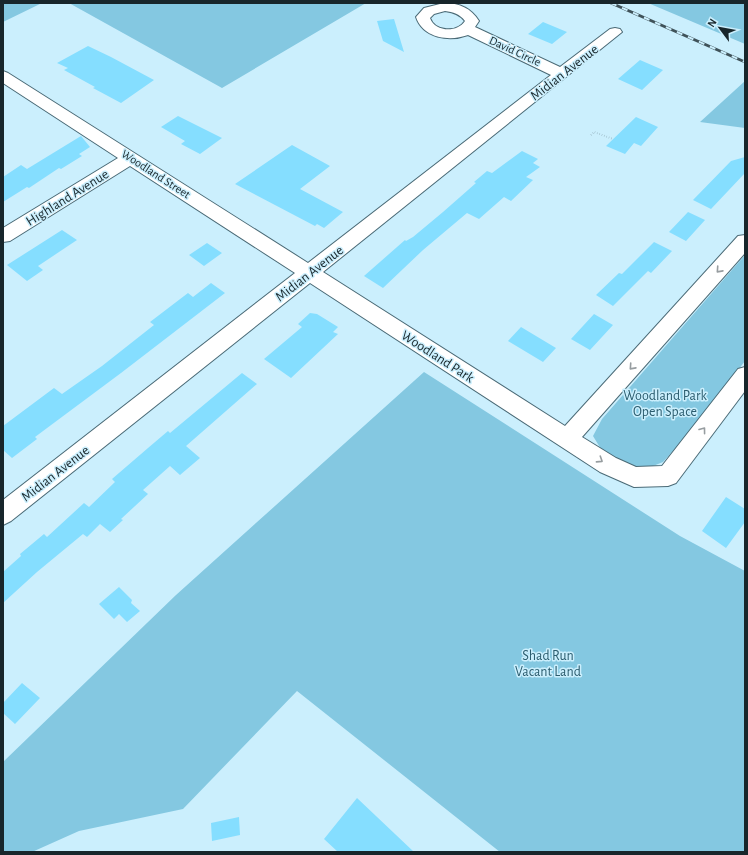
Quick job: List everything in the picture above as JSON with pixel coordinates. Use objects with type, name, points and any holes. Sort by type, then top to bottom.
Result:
[{"type":"street","name":"David Circle","points":[[467,29],[562,74]]},
{"type":"street","name":"Midian Avenue","points":[[3,514],[615,32]]},
{"type":"street","name":"Woodland Street","points":[[3,76],[308,273]]},
{"type":"street","name":"Highland Avenue","points":[[3,236],[130,158]]},
{"type":"street","points":[[567,438],[745,241]]},
{"type":"street","name":"Woodland Park","points":[[308,273],[608,465],[634,477],[668,476],[745,375]]},
{"type":"path","points":[[591,134],[594,132],[613,139]]},
{"type":"green space","points":[[3,3],[42,3],[3,22]]},
{"type":"green space","points":[[69,3],[366,3],[222,88]]},
{"type":"green space","points":[[648,3],[745,3],[745,44]]},
{"type":"green space","points":[[745,81],[745,128],[700,122]]},
{"type":"green space","name":"Woodland Park Open Space","points":[[745,255],[745,361],[693,429],[663,462],[653,466],[632,468],[604,454],[593,436],[602,419]]},
{"type":"green space","name":"Shad Run Vacant Land","points":[[424,372],[680,536],[745,571],[745,852],[500,852],[297,691],[183,809],[79,831],[32,852],[3,852],[3,762],[176,595]]},
{"type":"building","points":[[394,19],[404,52],[383,41],[377,21]]},
{"type":"building","points":[[543,22],[567,32],[552,44],[528,34]]},
{"type":"building","points":[[88,46],[154,80],[121,103],[64,70],[68,68],[57,63]]},
{"type":"building","points":[[640,60],[663,70],[642,90],[618,79]]},
{"type":"building","points":[[178,116],[222,138],[200,154],[181,144],[185,141],[161,127]]},
{"type":"building","points":[[636,117],[658,127],[641,146],[634,143],[625,154],[606,146]]},
{"type":"building","points":[[81,136],[90,147],[79,154],[82,156],[61,169],[59,168],[29,188],[27,187],[3,202],[3,177],[21,165],[27,169]]},
{"type":"building","points":[[292,145],[330,166],[300,189],[343,212],[324,228],[317,224],[315,226],[235,184]]},
{"type":"building","points":[[522,151],[538,159],[533,163],[540,167],[526,177],[533,180],[511,201],[504,197],[479,219],[467,213],[423,250],[383,288],[364,276],[405,240],[406,241],[413,237],[443,212],[476,183],[474,182],[487,171],[492,173]]},
{"type":"building","points":[[745,157],[745,173],[711,209],[693,200],[731,161]]},
{"type":"building","points":[[688,212],[705,220],[686,241],[669,232]]},
{"type":"building","points":[[62,230],[77,240],[38,266],[43,270],[27,281],[7,265]]},
{"type":"building","points":[[654,242],[672,251],[651,273],[648,271],[613,306],[596,295],[619,273],[622,274]]},
{"type":"building","points":[[207,243],[222,253],[204,266],[189,255]]},
{"type":"building","points":[[211,283],[225,293],[35,437],[37,439],[12,458],[3,450],[3,426],[54,388],[62,394],[102,366],[154,325],[150,322],[188,293],[193,297]]},
{"type":"building","points":[[310,313],[317,314],[338,327],[333,332],[338,334],[291,378],[264,359],[302,327],[298,324]]},
{"type":"building","points":[[594,314],[613,325],[590,350],[571,339]]},
{"type":"building","points":[[521,327],[556,348],[543,362],[508,341]]},
{"type":"building","points":[[242,373],[257,384],[186,446],[200,458],[180,475],[170,466],[143,490],[148,494],[121,519],[123,520],[110,532],[100,524],[87,537],[83,534],[37,572],[3,603],[3,572],[21,556],[20,554],[44,534],[47,537],[84,503],[89,507],[115,482],[112,479],[168,431],[170,433]]},
{"type":"building","points":[[726,497],[745,509],[745,522],[726,548],[702,531]]},
{"type":"building","points":[[119,587],[132,600],[131,603],[140,611],[127,622],[119,614],[114,619],[99,604]]},
{"type":"building","points":[[22,683],[40,698],[15,724],[3,713],[3,703]]},
{"type":"building","points":[[357,798],[414,852],[338,852],[324,839]]},
{"type":"building","points":[[239,817],[240,835],[212,841],[211,823]]},
{"type":"railway","points":[[611,3],[745,62]]}]
